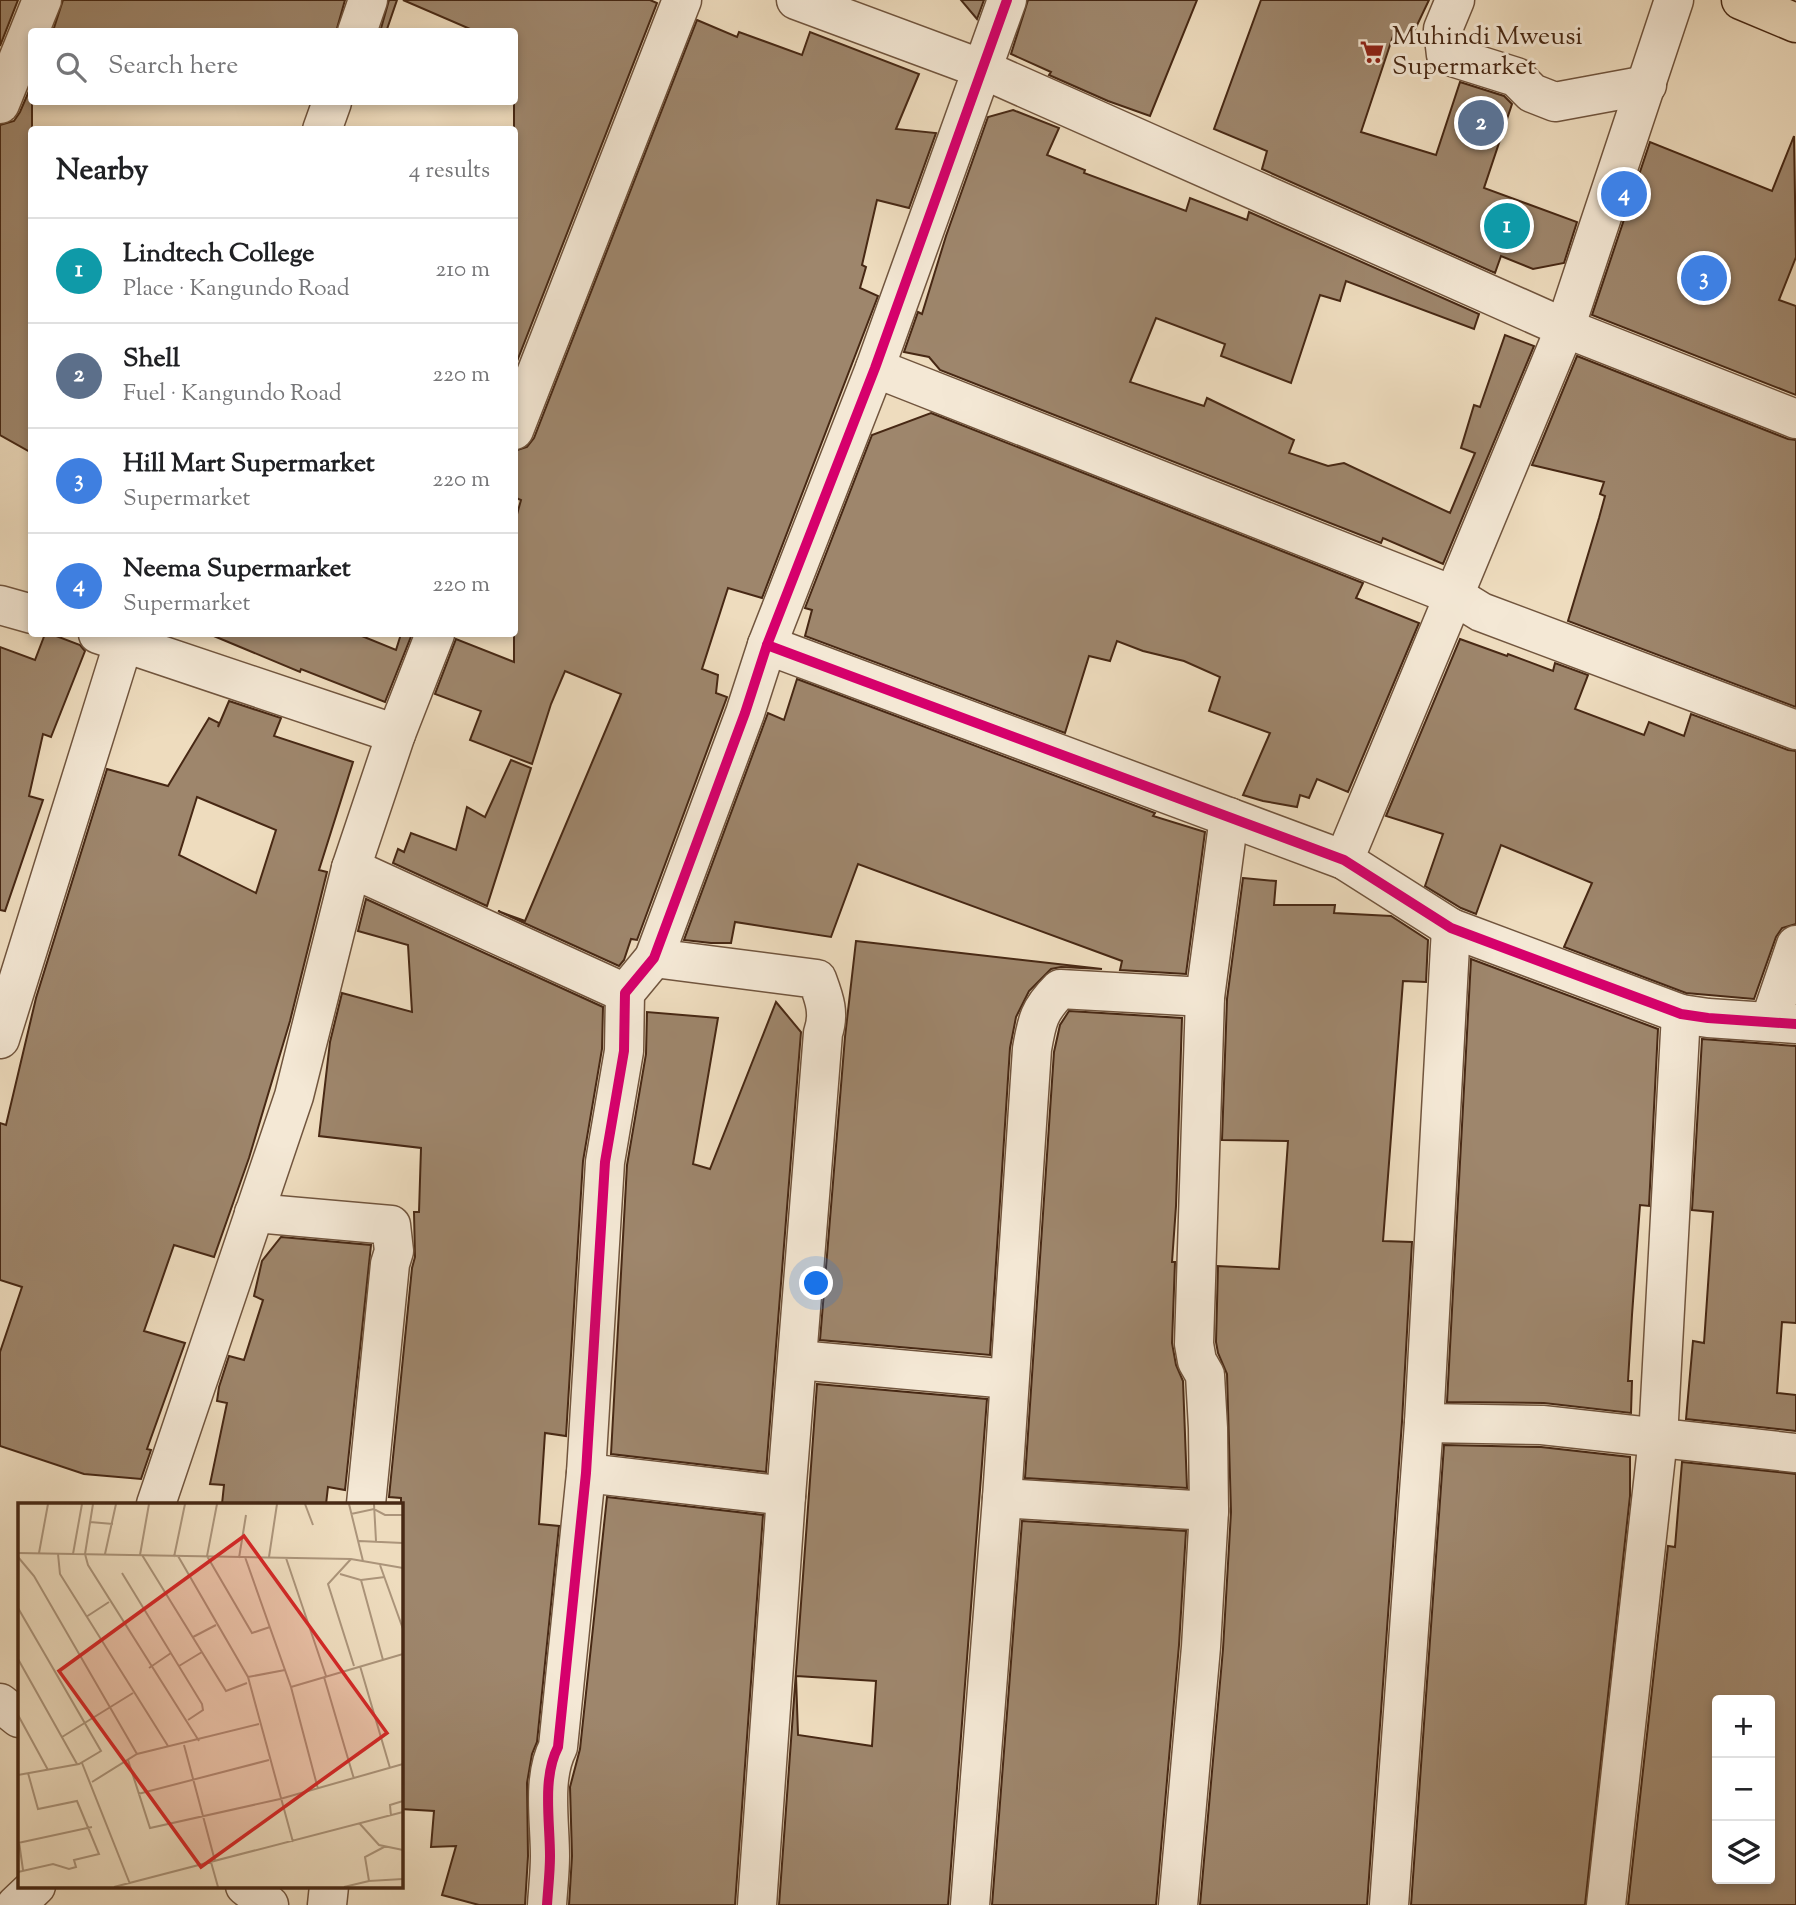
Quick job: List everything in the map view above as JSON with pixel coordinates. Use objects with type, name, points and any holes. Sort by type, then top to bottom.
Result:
[{"type":"highway","points":[[1741,0],[1796,23]]},
{"type":"street","points":[[31,28],[42,0]]},
{"type":"street","points":[[358,28],[368,0]]},
{"type":"street","points":[[518,420],[682,0]]},
{"type":"street","points":[[796,0],[982,69],[1565,328],[1796,419]]},
{"type":"street","points":[[547,1905],[552,1760],[558,1747],[586,1473],[605,1162],[624,1051],[625,993],[654,958],[745,713],[767,645],[875,368],[1007,0]]},
{"type":"street","points":[[1455,0],[1443,29],[1446,55],[1516,77],[1532,93],[1555,102],[1647,85]]},
{"type":"street","points":[[1343,860],[1565,328],[1674,0]]},
{"type":"street","points":[[0,104],[28,35]]},
{"type":"street","points":[[323,126],[331,105]]},
{"type":"street","points":[[875,368],[1455,596],[1481,612],[1796,730]]},
{"type":"street","points":[[0,605],[28,613]]},
{"type":"street","points":[[156,1503],[294,1096],[351,869],[396,734],[434,637]]},
{"type":"street","points":[[0,1039],[127,639],[396,734]]},
{"type":"street","points":[[767,645],[1343,860],[1451,928],[1681,1014],[1783,1022],[1796,945]]},
{"type":"street","points":[[1178,1905],[1201,1647],[1209,1511],[1205,1375],[1197,1361],[1194,1344],[1205,997],[1229,817]]},
{"type":"street","points":[[351,869],[625,993]]},
{"type":"street","points":[[1389,1905],[1424,1423],[1451,928]]},
{"type":"street","points":[[654,958],[817,979],[827,1009],[786,1496],[757,1905]]},
{"type":"street","points":[[970,1905],[1002,1497],[1032,1049],[1042,1007],[1059,989],[1205,997]]},
{"type":"street","points":[[1606,1905],[1658,1438],[1681,1014]]},
{"type":"street","points":[[254,1213],[391,1225],[394,1251],[390,1264],[366,1503]]},
{"type":"street","points":[[798,1360],[1009,1379]]},
{"type":"street","points":[[1424,1423],[1542,1425],[1796,1453]]},
{"type":"street","points":[[586,1473],[786,1496]]},
{"type":"street","points":[[1002,1497],[1209,1511]]},
{"type":"street","points":[[0,1703],[18,1717]]},
{"type":"street","points":[[16,1905],[34,1888]]},
{"type":"street","points":[[248,1888],[270,1905]]},
{"type":"building","points":[[0,0],[18,0],[0,46]]},
{"type":"building","points":[[63,0],[345,0],[337,28],[54,28]]},
{"type":"building","points":[[389,0],[397,0],[387,28],[381,28]]},
{"type":"building","points":[[403,0],[650,0],[657,3],[518,359],[518,126],[514,126],[514,105],[518,105],[518,28],[468,28]]},
{"type":"building","points":[[961,0],[984,0],[977,19]]},
{"type":"building","points":[[1028,0],[1197,0],[1150,116],[1049,75],[1051,72],[1011,54]]},
{"type":"building","points":[[1261,0],[1429,0],[1410,40],[1394,33],[1361,132],[1436,155],[1460,82],[1504,96],[1512,104],[1484,188],[1577,222],[1564,263],[1533,269],[1501,256],[1495,273],[1262,169],[1267,151],[1214,129]]},
{"type":"building","points":[[697,20],[737,37],[739,32],[802,55],[810,32],[919,74],[896,129],[936,133],[909,208],[877,200],[862,265],[866,267],[860,288],[878,296],[762,598],[728,588],[702,669],[718,675],[716,693],[727,697],[637,940],[631,939],[624,960],[619,966],[498,911],[525,921],[621,694],[565,671],[551,704],[532,764],[470,740],[481,711],[435,694],[456,639],[514,662],[514,637],[518,637],[518,511],[521,500],[518,499],[518,450],[527,447],[534,438]]},
{"type":"building","points":[[28,93],[28,105],[32,105],[32,126],[28,126],[28,451],[0,435],[0,125],[14,121]]},
{"type":"building","points":[[1013,110],[1059,128],[1047,155],[1085,170],[1084,173],[1186,211],[1190,198],[1247,220],[1249,212],[1479,314],[1474,329],[1346,281],[1340,301],[1320,295],[1291,383],[1221,356],[1225,344],[1156,318],[1130,382],[1204,406],[1207,398],[1294,440],[1289,453],[1328,466],[1344,463],[1450,513],[1475,453],[1461,448],[1474,405],[1480,407],[1505,335],[1534,346],[1443,564],[1383,538],[1381,543],[940,370],[929,357],[904,352],[918,312],[922,314],[988,117]]},
{"type":"building","points":[[1794,136],[1796,257],[1779,300],[1796,306],[1796,395],[1592,315],[1650,142],[1772,191]]},
{"type":"building","points":[[1577,356],[1796,440],[1796,707],[1568,621],[1605,496],[1600,494],[1604,482],[1532,465]]},
{"type":"building","points":[[931,413],[1363,583],[1356,598],[1419,623],[1348,792],[1317,779],[1309,798],[1300,795],[1297,807],[1243,795],[1270,733],[1209,711],[1220,677],[1184,661],[1143,651],[1117,641],[1110,661],[1089,656],[1065,733],[805,636],[812,610],[805,608],[872,435]]},
{"type":"building","points":[[44,637],[59,637],[80,645],[85,651],[51,737],[43,734],[29,796],[43,800],[5,911],[0,910],[0,647],[35,660]]},
{"type":"building","points":[[216,637],[364,637],[396,650],[400,637],[411,637],[385,702],[301,669],[300,672]]},
{"type":"building","points":[[1460,639],[1553,671],[1555,663],[1588,675],[1575,709],[1644,735],[1649,722],[1684,736],[1691,714],[1796,751],[1796,924],[1782,928],[1776,937],[1754,999],[1686,993],[1564,947],[1592,883],[1501,845],[1476,914],[1425,886],[1443,834],[1386,816]]},
{"type":"building","points":[[797,679],[1155,813],[1153,816],[1205,832],[1186,974],[1120,970],[1122,961],[858,864],[831,937],[735,922],[731,943],[684,940],[768,713],[784,720]]},
{"type":"building","points":[[229,701],[281,718],[274,736],[353,762],[319,870],[327,872],[290,1021],[249,1158],[214,1257],[174,1245],[144,1331],[185,1343],[147,1449],[151,1450],[141,1479],[84,1474],[0,1446],[0,1352],[22,1287],[0,1280],[0,1123],[6,1125],[36,998],[107,769],[168,786],[209,718],[219,723],[218,727]],"holes":[[[197,797],[276,830],[256,893],[179,855]]]},
{"type":"building","points":[[511,760],[531,768],[487,906],[393,863],[398,849],[404,852],[411,833],[456,850],[467,807],[485,817]]},
{"type":"building","points":[[1243,878],[1276,881],[1274,905],[1335,905],[1334,913],[1391,916],[1428,940],[1426,982],[1403,981],[1383,1241],[1412,1242],[1402,1422],[1367,1905],[1200,1905],[1223,1649],[1231,1512],[1227,1374],[1216,1342],[1218,1266],[1279,1269],[1288,1141],[1222,1140],[1227,999]]},
{"type":"building","points":[[366,899],[603,1007],[602,1049],[583,1161],[566,1436],[545,1433],[539,1524],[559,1526],[537,1742],[527,1783],[528,1856],[525,1905],[479,1905],[442,1895],[456,1846],[431,1847],[434,1811],[402,1809],[402,1503],[401,1498],[389,1497],[415,1257],[414,1212],[419,1212],[421,1148],[319,1136],[330,1042],[342,993],[412,1012],[408,945],[358,931]]},
{"type":"building","points":[[856,941],[1102,969],[1051,969],[1029,991],[1016,1017],[1010,1048],[990,1355],[820,1340],[845,1037]]},
{"type":"building","points":[[1471,959],[1658,1029],[1649,1206],[1640,1205],[1632,1315],[1628,1381],[1632,1381],[1631,1413],[1544,1403],[1447,1402]]},
{"type":"building","points":[[776,1002],[801,1032],[766,1472],[611,1454],[627,1165],[646,1054],[647,1012],[718,1018],[693,1164],[710,1169]]},
{"type":"building","points":[[1069,1011],[1182,1018],[1172,1262],[1175,1262],[1172,1343],[1176,1365],[1183,1381],[1187,1488],[1025,1478],[1054,1052],[1060,1025]]},
{"type":"building","points":[[1702,1039],[1796,1046],[1796,1323],[1782,1322],[1777,1393],[1796,1395],[1796,1431],[1686,1419],[1693,1341],[1704,1343],[1713,1212],[1692,1210]]},
{"type":"building","points":[[281,1237],[371,1245],[345,1490],[328,1487],[326,1503],[222,1503],[224,1485],[210,1484],[227,1403],[217,1401],[219,1387],[229,1356],[244,1360],[263,1300],[254,1296],[262,1261]]},
{"type":"building","points":[[817,1384],[987,1399],[948,1905],[779,1905]],"holes":[[[796,1676],[876,1681],[872,1746],[798,1735]]]},
{"type":"building","points":[[1444,1445],[1541,1447],[1630,1457],[1630,1496],[1585,1905],[1411,1905]]},
{"type":"building","points":[[1682,1462],[1796,1474],[1796,1905],[1628,1905],[1668,1546],[1675,1547]]},
{"type":"building","points":[[607,1497],[763,1515],[735,1905],[569,1905],[572,1856],[570,1787],[580,1749]]},
{"type":"building","points":[[1022,1521],[1186,1531],[1179,1645],[1156,1905],[992,1905]]},
{"type":"cycle path","points":[[547,1905],[550,1856],[548,1786],[558,1747],[586,1473],[605,1162],[624,1051],[625,993],[654,958],[745,713],[767,645],[875,368],[1007,0]]},
{"type":"cycle path","points":[[767,645],[1344,860],[1451,928],[1681,1014],[1796,1024]]},
{"type":"place","name":"Muhindi Mweusi Supermarket","points":[[1372,52]]},
{"type":"place","name":"Shell","points":[[1481,123]]},
{"type":"place","name":"Neema Supermarket","points":[[1624,194]]},
{"type":"place","name":"Lindtech College","points":[[1507,226]]},
{"type":"place","name":"Hill Mart Supermarket","points":[[1704,278]]}]
